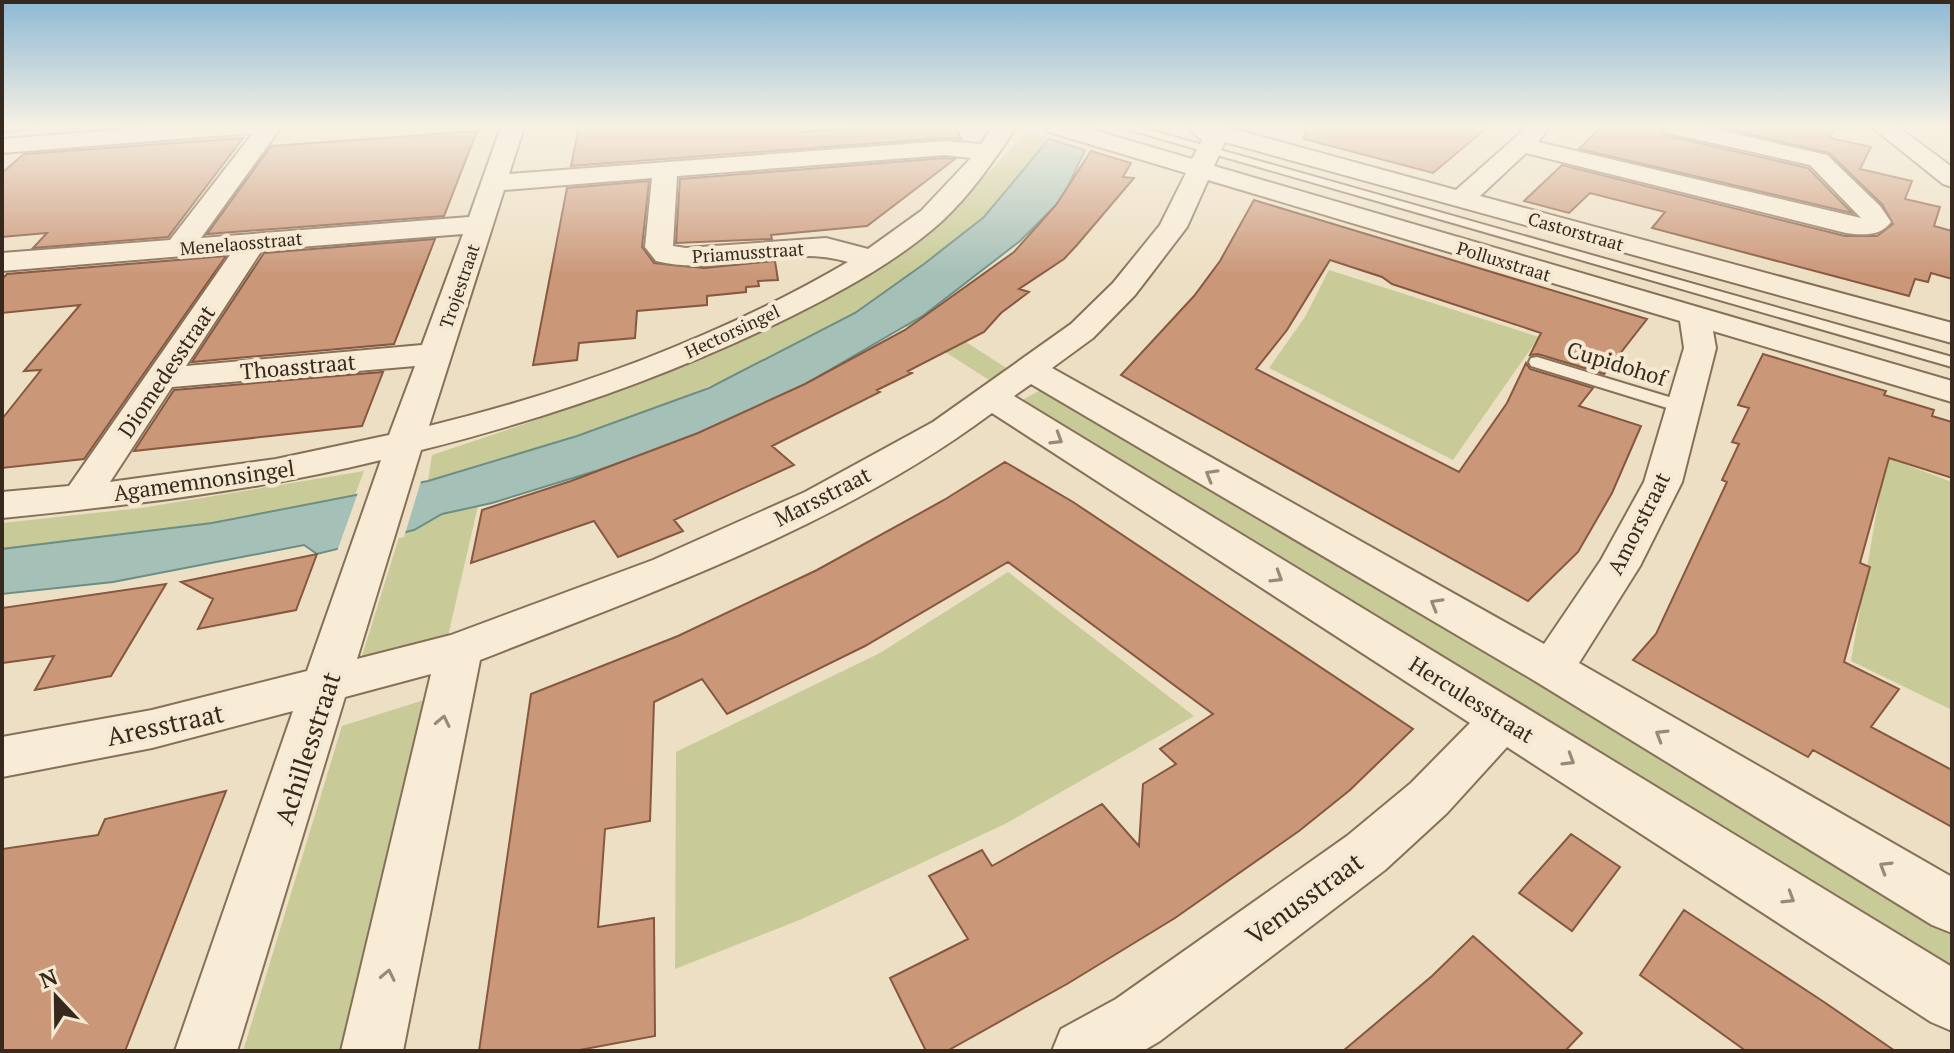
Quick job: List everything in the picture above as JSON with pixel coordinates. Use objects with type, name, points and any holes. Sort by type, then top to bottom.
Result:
[{"type":"street","points":[[179,248],[233,176]]},
{"type":"street","name":"Trojestraat","points":[[401,456],[497,176]]},
{"type":"street","points":[[495,183],[578,176]]},
{"type":"street","name":"Priamusstraat","points":[[664,176],[659,247],[666,255],[686,257],[826,246],[870,259]]},
{"type":"street","name":"Hectorsingel","points":[[401,456],[651,368],[821,289],[927,219],[968,176]]},
{"type":"street","name":"Marsstraat","points":[[328,686],[459,650],[668,570],[819,501],[946,430],[1082,331],[1124,289],[1173,227],[1190,176]]},
{"type":"street","name":"Polluxstraat","points":[[1300,176],[1695,317],[1952,392]]},
{"type":"street","name":"Castorstraat","points":[[1362,176],[1462,198],[1952,333]]},
{"type":"street","points":[[1462,198],[1486,176]]},
{"type":"street","points":[[1648,176],[1846,225],[1866,227],[1877,222],[1871,212],[1834,176]]},
{"type":"street","name":"Menelaosstraat","points":[[2,262],[480,224]]},
{"type":"street","name":"Diomedesstraat","points":[[80,499],[252,243]]},
{"type":"street","name":"Amorstraat","points":[[1551,669],[1619,566],[1663,482],[1700,348],[1695,317]]},
{"type":"street","name":"Thoasstraat","points":[[161,378],[436,354]]},
{"type":"street","points":[[1029,369],[1551,669],[1952,907]]},
{"type":"street","name":"Herculesstraat","points":[[991,397],[1952,1001]]},
{"type":"street","name":"Agamemnonsingel","points":[[2,505],[80,499],[321,463],[401,456]]},
{"type":"street","name":"Achillesstraat","points":[[206,1051],[401,456]]},
{"type":"street","points":[[372,1051],[459,650]]},
{"type":"street","name":"Aresstraat","points":[[2,757],[152,729],[328,686]]},
{"type":"street","name":"Venusstraat","points":[[1083,1051],[1138,1020],[1366,853],[1429,798],[1504,719]]},
{"type":"lane","points":[[1321,176],[1952,362]]},
{"type":"lane","name":"Cupidohof","points":[[1537,362],[1683,407]]},
{"type":"green space","points":[[985,176],[1019,176],[983,218],[923,268],[859,311],[792,348],[649,410],[428,481],[432,455],[586,403],[686,365],[832,295],[928,232]]},
{"type":"green space","points":[[1329,270],[1539,337],[1453,460],[1269,368],[1305,317]]},
{"type":"green space","points":[[924,315],[1025,380],[1006,391],[905,326]]},
{"type":"green space","points":[[1044,388],[1952,929],[1952,974],[1019,402]]},
{"type":"green space","points":[[1886,457],[1952,482],[1952,710],[1851,661]]},
{"type":"green space","points":[[364,471],[355,495],[212,523],[2,549],[2,523],[141,508]]},
{"type":"green space","points":[[478,506],[448,636],[361,659],[400,534],[414,530],[442,514]]},
{"type":"green space","points":[[1008,572],[1194,716],[1007,823],[802,919],[675,969],[676,752],[880,653]]},
{"type":"green space","points":[[427,699],[343,1051],[243,1051],[342,726]]},
{"type":"water","points":[[1018,176],[1073,176],[1062,199],[1020,241],[924,315],[795,390],[689,438],[492,503],[442,514],[414,530],[317,554],[304,545],[113,582],[2,594],[2,549],[212,523],[428,481],[577,436],[709,388],[855,313],[984,217]]},
{"type":"pier","points":[[422,478],[404,537],[336,554],[359,490]]},
{"type":"building","points":[[2,176],[214,176],[168,237],[33,248],[47,233],[2,237]]},
{"type":"building","points":[[249,176],[459,176],[444,216],[207,234]]},
{"type":"building","points":[[716,176],[932,176],[867,226],[771,235],[772,239],[676,243],[680,179]]},
{"type":"building","points":[[1075,176],[1134,178],[1064,259],[1019,289],[1029,292],[1001,313],[984,332],[908,371],[912,373],[877,390],[880,392],[772,446],[794,465],[674,520],[683,531],[618,557],[594,521],[471,563],[482,510],[571,481],[698,433],[805,384],[905,330],[1014,252],[1056,205]]},
{"type":"building","points":[[1550,176],[1606,176],[1845,236],[1877,236],[1893,224],[1882,204],[1853,176],[1891,176],[1912,181],[1905,199],[1940,207],[1934,226],[1952,231],[1952,279],[1931,273],[1928,282],[1915,279],[1909,296],[1652,228],[1665,212],[1590,193],[1569,213],[1524,201]]},
{"type":"building","points":[[1695,176],[1816,176],[1852,213]]},
{"type":"building","points":[[649,181],[642,247],[654,263],[704,268],[775,261],[778,280],[758,281],[759,286],[746,287],[746,292],[707,296],[707,305],[637,311],[635,338],[579,343],[577,360],[533,365],[567,188]]},
{"type":"building","points":[[1254,200],[1647,319],[1604,374],[1538,354],[1530,355],[1541,333],[1392,284],[1382,277],[1330,260],[1287,330],[1256,369],[1459,472],[1507,403],[1526,363],[1530,369],[1593,388],[1579,406],[1641,426],[1612,493],[1578,552],[1528,601],[1121,375],[1194,296],[1220,261]]},
{"type":"building","points":[[435,239],[394,344],[192,362],[264,253]]},
{"type":"building","points":[[226,256],[84,459],[2,468],[2,419],[41,370],[24,371],[80,305],[2,313],[2,279],[7,274]]},
{"type":"building","points":[[1763,354],[1886,391],[1884,395],[1934,410],[1932,416],[1952,422],[1952,478],[1889,458],[1860,563],[1870,567],[1844,662],[1899,689],[1871,727],[1952,770],[1952,827],[1813,750],[1808,757],[1633,660],[1656,634],[1727,482],[1722,480],[1739,444],[1732,442],[1749,408],[1738,405]]},
{"type":"building","points":[[383,372],[362,426],[134,451],[174,390]]},
{"type":"building","points":[[1005,462],[1073,502],[1413,729],[1350,790],[1299,831],[1175,918],[1067,984],[947,1051],[926,1051],[890,978],[968,939],[929,876],[982,850],[992,866],[1102,804],[1139,846],[1143,784],[1176,764],[1160,749],[1213,714],[1008,562],[865,646],[727,714],[702,679],[654,702],[650,821],[605,829],[598,927],[654,918],[655,1036],[574,1051],[479,1051],[531,694],[678,636],[817,570],[944,500]]},
{"type":"building","points":[[317,554],[296,610],[198,629],[213,599],[181,582]]},
{"type":"building","points":[[166,584],[111,676],[35,690],[54,656],[2,663],[2,608]]},
{"type":"building","points":[[226,791],[125,1051],[2,1051],[2,849],[98,835],[105,819]]},
{"type":"building","points":[[1571,834],[1620,867],[1572,931],[1519,893]]},
{"type":"building","points":[[1684,910],[1895,1051],[1746,1051],[1640,975]]},
{"type":"building","points":[[1473,936],[1582,1033],[1565,1051],[1343,1051],[1432,976]]}]
